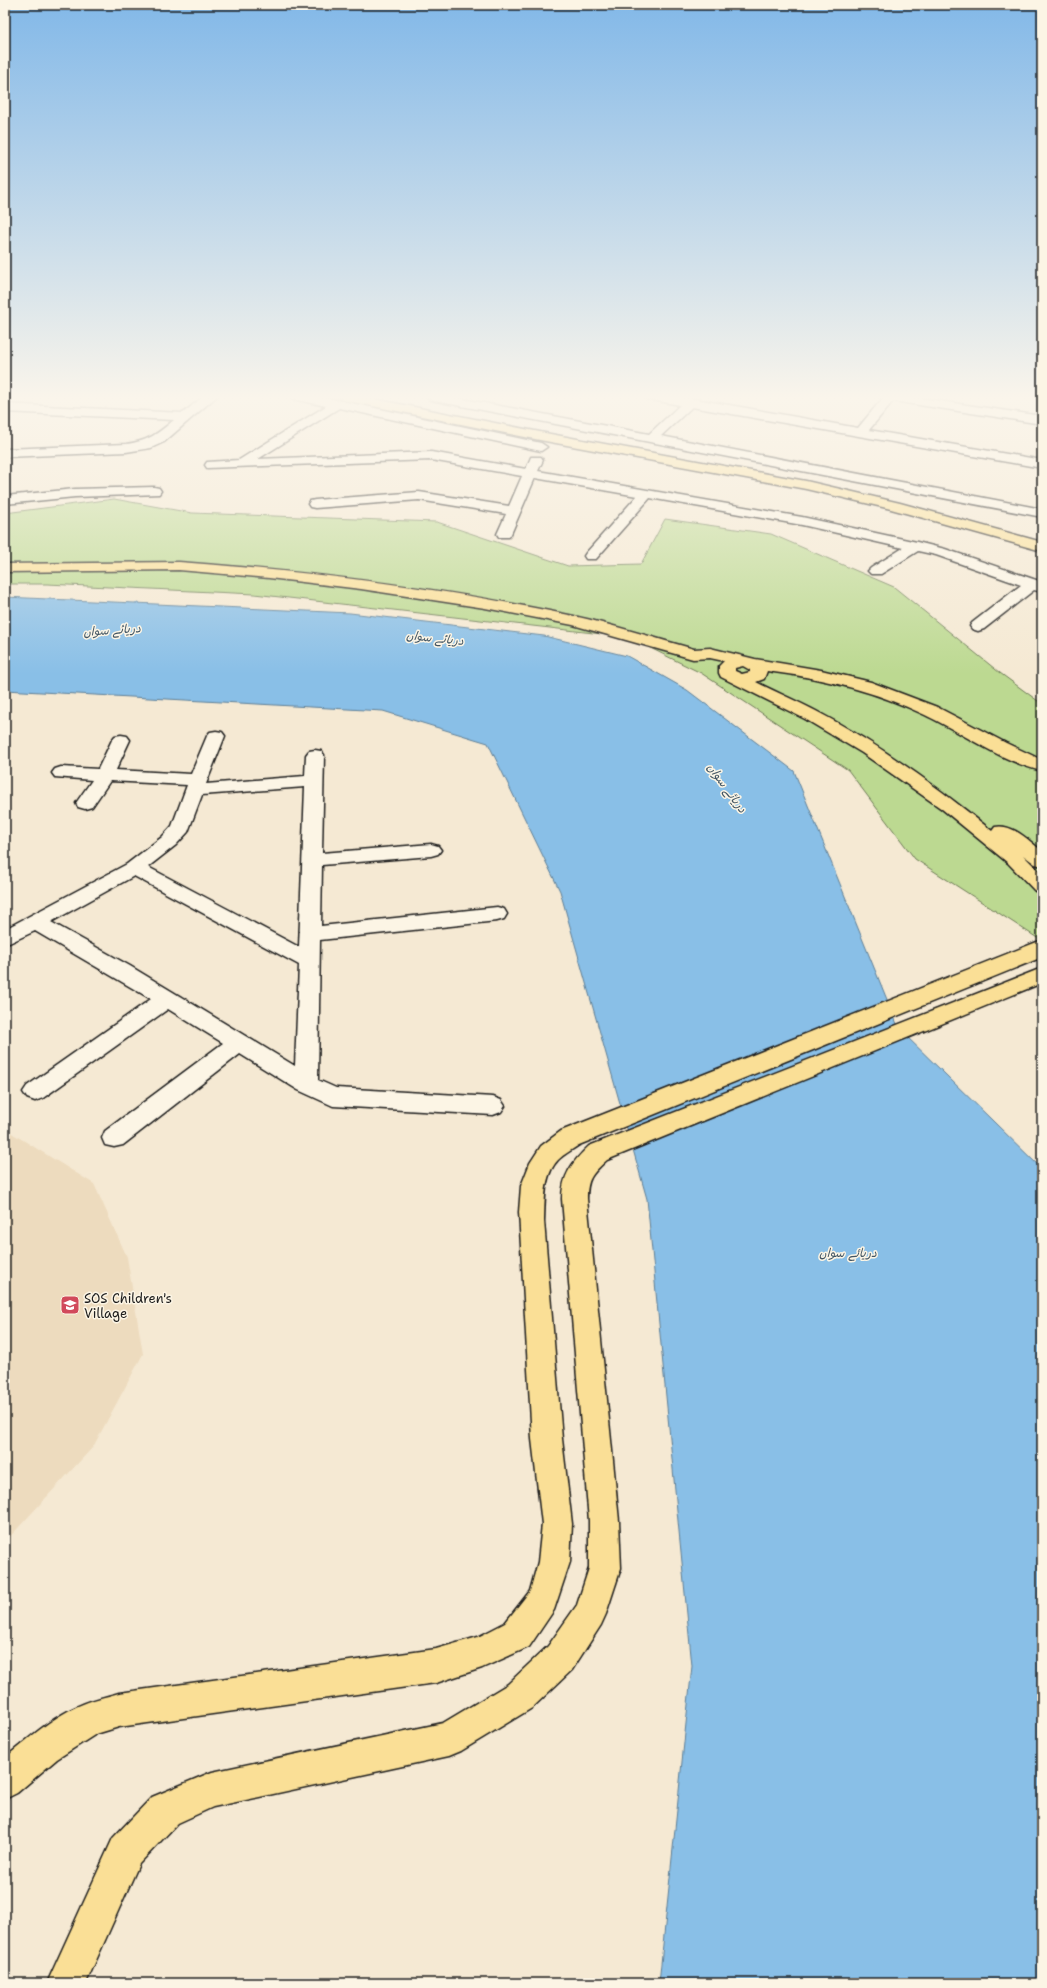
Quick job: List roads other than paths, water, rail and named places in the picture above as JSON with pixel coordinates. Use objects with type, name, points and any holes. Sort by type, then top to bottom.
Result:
[{"type":"main road","points":[[822,489],[895,506],[1042,547]]},
{"type":"main road","points":[[863,489],[942,507],[1042,536]]},
{"type":"main road","points":[[5,568],[179,566],[269,573],[361,584],[485,603],[575,621],[693,654],[699,661],[744,671],[815,681],[876,702],[935,726],[980,749],[1014,769],[1042,778]]},
{"type":"main road","points":[[744,671],[828,674],[879,690],[931,711],[1004,751],[1042,766]]},
{"type":"main road","points":[[744,671],[821,709],[873,740],[934,781],[1042,860]]},
{"type":"main road","points":[[744,671],[874,754],[949,805],[1015,859],[1042,886]]},
{"type":"main road","points":[[5,1782],[45,1747],[88,1719],[94,1717],[119,1710],[436,1666],[482,1652],[517,1635],[543,1600],[554,1562],[557,1524],[547,1439],[532,1229],[532,1200],[536,1176],[548,1155],[570,1138],[1037,950]]},
{"type":"main road","points":[[66,1983],[126,1851],[165,1810],[212,1790],[449,1739],[520,1696],[560,1658],[590,1614],[606,1568],[604,1521],[575,1210],[574,1180],[582,1167],[598,1154],[1042,975]]},
{"type":"street","points":[[504,534],[524,489]]},
{"type":"street","points":[[622,489],[802,521],[918,546],[940,552],[1037,586]]},
{"type":"street","points":[[916,489],[1042,513]]},
{"type":"street","points":[[5,500],[75,493],[154,491]]},
{"type":"street","points":[[591,556],[647,493]]},
{"type":"street","points":[[315,504],[419,496],[515,511]]},
{"type":"street","points":[[876,571],[918,546]]},
{"type":"street","points":[[978,626],[1037,586]]},
{"type":"street","points":[[5,938],[134,868],[169,841],[181,828],[196,785],[216,736]]},
{"type":"street","points":[[85,803],[105,775],[122,740]]},
{"type":"street","points":[[306,1084],[315,755]]},
{"type":"street","points":[[61,773],[105,775],[196,785],[314,781]]},
{"type":"street","points":[[312,860],[431,850]]},
{"type":"street","points":[[134,868],[309,961]]},
{"type":"street","points":[[310,934],[497,914]]},
{"type":"street","points":[[34,921],[167,999],[306,1084],[333,1097],[493,1106]]},
{"type":"street","points":[[34,1092],[167,999]]},
{"type":"street","points":[[114,1138],[239,1043]]},
{"type":"water","name":"دریائے سواں","points":[[5,597],[350,613],[544,636],[627,656],[687,690],[794,771],[899,1029],[1042,1169],[1042,1983],[659,1983],[692,1666],[647,1199],[560,891],[488,743],[383,711],[5,690]]},
{"type":"place","name":"SOS Children's Village","points":[[70,1305]]}]
